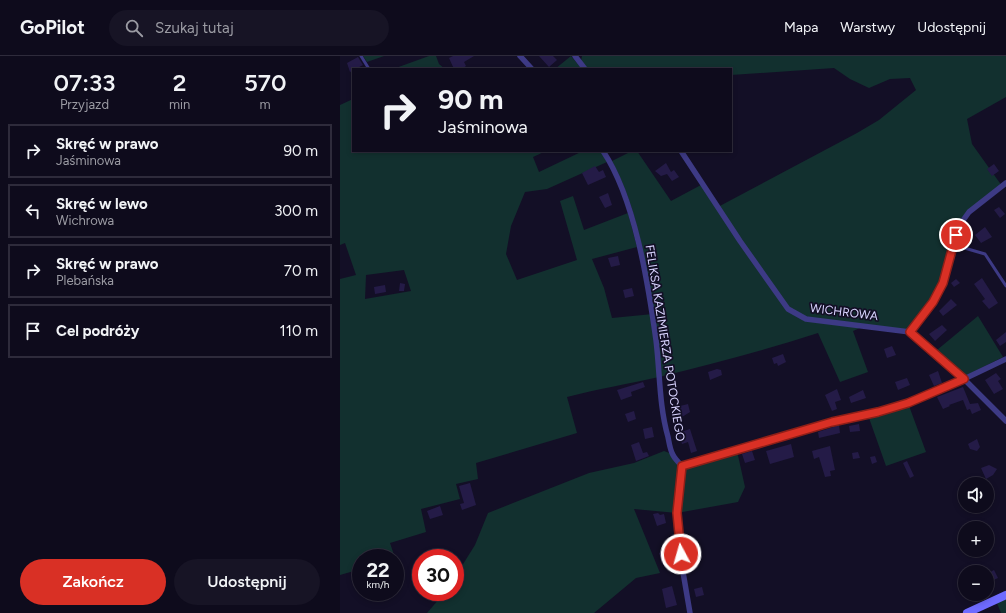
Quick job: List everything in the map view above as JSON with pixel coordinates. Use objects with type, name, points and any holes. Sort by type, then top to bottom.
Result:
[{"type":"street","points":[[520,56],[531,68]]},
{"type":"street","points":[[575,56],[584,68]]},
{"type":"street","name":"FELIKSA KAZIMIERZA POTOCKIEGO","points":[[604,152],[618,180],[628,207],[640,253],[656,340],[658,377],[665,428],[672,454],[682,466]]},
{"type":"street","name":"WICHROWA","points":[[682,152],[774,291],[794,314],[806,319],[910,332]]},
{"type":"street","points":[[1006,183],[969,212],[959,226],[943,283],[933,302],[910,332],[964,379],[1006,421]]},
{"type":"street","points":[[690,613],[683,572],[677,513],[682,466],[832,422],[878,412],[908,403],[1006,359]]},
{"type":"street","points":[[966,613],[1006,595]]},
{"type":"lane","points":[[361,56],[368,68]]},
{"type":"lane","points":[[953,244],[985,254],[1006,286]]},
{"type":"green space","points":[[363,56],[384,56],[367,62]]},
{"type":"green space","points":[[429,56],[436,56],[439,64],[444,68],[396,68]]},
{"type":"green space","points":[[571,56],[581,68],[556,68]]},
{"type":"green space","points":[[582,56],[1006,56],[1006,97],[967,119],[972,144],[1002,186],[969,212],[959,226],[943,283],[910,332],[862,327],[853,331],[868,372],[840,382],[818,333],[699,367],[567,397],[577,433],[476,463],[478,479],[456,484],[460,499],[421,509],[426,532],[390,543],[392,549],[352,549],[352,572],[340,575],[340,279],[356,275],[345,243],[340,245],[340,105],[352,99],[352,152],[544,152],[533,157],[539,172],[581,152],[602,152],[607,162],[547,189],[525,192],[511,226],[506,254],[517,280],[577,260],[560,201],[573,196],[584,230],[628,213],[637,247],[592,259],[604,288],[612,318],[653,314],[643,255],[634,217],[621,179],[612,161],[630,152],[638,152],[671,201],[701,185],[716,208],[857,133],[879,120],[916,90],[910,78],[890,79],[869,88],[850,79],[834,68],[732,75],[732,68],[586,68],[581,61]],"holes":[[[404,270],[411,291],[365,299],[366,275]]]},
{"type":"green space","points":[[978,316],[1003,357],[965,376],[937,350]]},
{"type":"green space","points":[[908,403],[926,452],[886,466],[869,418]]},
{"type":"green space","points":[[664,451],[672,454],[682,466],[737,451],[745,487],[738,502],[677,513],[634,509],[660,573],[636,578],[594,613],[427,613],[437,601],[464,601],[464,563],[475,545],[488,513],[589,473],[634,463]]},
{"type":"green space","points":[[1006,599],[1006,613],[1001,613],[997,603]]},
{"type":"building","points":[[453,56],[474,56],[464,62],[466,66],[463,68],[454,68],[449,58]]},
{"type":"building","points":[[539,56],[553,56],[557,60],[549,67]]},
{"type":"building","points":[[358,57],[363,65],[357,68],[352,68],[352,71],[350,72],[347,63]]},
{"type":"building","points":[[666,163],[671,172],[674,170],[679,177],[672,181],[667,174],[661,176],[655,171]]},
{"type":"building","points":[[994,164],[999,171],[992,176],[987,169]]},
{"type":"building","points":[[595,166],[599,172],[603,170],[606,177],[588,185],[582,173]]},
{"type":"building","points":[[608,193],[612,205],[605,208],[599,197]]},
{"type":"building","points":[[999,207],[1005,214],[1000,218],[994,210]]},
{"type":"building","points":[[985,227],[992,237],[981,243],[975,235]]},
{"type":"building","points":[[618,256],[620,265],[611,267],[608,258]]},
{"type":"building","points":[[982,278],[998,303],[989,309],[982,301],[985,299],[974,284]]},
{"type":"building","points":[[956,279],[960,283],[954,287],[951,283]]},
{"type":"building","points":[[400,283],[405,284],[404,291],[399,291]]},
{"type":"building","points":[[385,285],[386,292],[375,294],[374,287]]},
{"type":"building","points":[[632,288],[634,296],[625,298],[623,290]]},
{"type":"building","points":[[951,299],[957,305],[943,316],[939,311]]},
{"type":"building","points":[[942,325],[947,330],[935,341],[929,334]]},
{"type":"building","points":[[1006,332],[1006,342],[1000,346],[996,340]]},
{"type":"building","points":[[892,346],[896,355],[887,358],[884,349]]},
{"type":"building","points":[[783,354],[786,362],[778,366],[777,363],[774,364],[772,358]]},
{"type":"building","points":[[717,369],[721,370],[722,375],[710,380],[708,372]]},
{"type":"building","points":[[938,371],[942,383],[934,386],[929,375]]},
{"type":"building","points":[[996,373],[1001,379],[998,381],[1003,389],[994,394],[985,380]]},
{"type":"building","points":[[907,378],[910,385],[898,390],[895,382]]},
{"type":"building","points":[[643,382],[645,387],[631,392],[632,396],[621,400],[617,390]]},
{"type":"building","points":[[963,387],[970,404],[978,403],[981,410],[972,414],[970,409],[967,410],[963,400],[943,409],[937,397]]},
{"type":"building","points":[[837,389],[841,400],[835,402],[837,409],[832,411],[825,395]]},
{"type":"building","points":[[863,390],[866,398],[851,403],[849,397]]},
{"type":"building","points":[[688,404],[690,412],[682,417],[682,415],[679,416],[676,407]]},
{"type":"building","points":[[634,411],[636,419],[628,422],[625,414]]},
{"type":"building","points":[[859,424],[860,431],[850,432],[849,426]]},
{"type":"building","points":[[839,425],[840,433],[819,438],[818,432]]},
{"type":"building","points":[[652,427],[654,437],[645,439],[643,429]]},
{"type":"building","points":[[690,429],[697,451],[691,453],[688,442],[682,444],[678,433]]},
{"type":"building","points":[[977,439],[980,447],[977,451],[970,449],[968,444]]},
{"type":"building","points":[[639,442],[643,453],[647,452],[649,456],[636,461],[631,445]]},
{"type":"building","points":[[791,444],[794,457],[770,464],[766,451]]},
{"type":"building","points":[[830,446],[835,470],[830,471],[831,476],[825,477],[819,457],[814,459],[812,451]]},
{"type":"building","points":[[752,451],[755,460],[745,463],[742,454]]},
{"type":"building","points":[[858,452],[860,458],[853,459],[852,453]]},
{"type":"building","points":[[875,456],[877,462],[872,464],[870,457]]},
{"type":"building","points":[[907,461],[914,476],[910,478],[903,463]]},
{"type":"building","points":[[989,465],[997,469],[993,475],[985,477],[981,468]]},
{"type":"building","points":[[470,483],[476,505],[462,510],[460,504],[464,503],[459,486]]},
{"type":"building","points":[[440,506],[443,515],[430,519],[427,511]]},
{"type":"building","points":[[658,513],[660,515],[664,514],[666,523],[657,526],[653,514]]},
{"type":"building","points":[[669,550],[673,562],[663,565],[659,553]]},
{"type":"building","points":[[994,570],[998,578],[994,580]]},
{"type":"building","points":[[672,586],[677,605],[666,608],[662,589]]},
{"type":"building","points":[[702,587],[704,595],[696,597],[694,589]]},
{"type":"route","points":[[681,554],[677,513],[682,466],[774,438],[908,403],[964,379],[910,332],[933,302],[943,283],[949,256],[956,235]]}]
